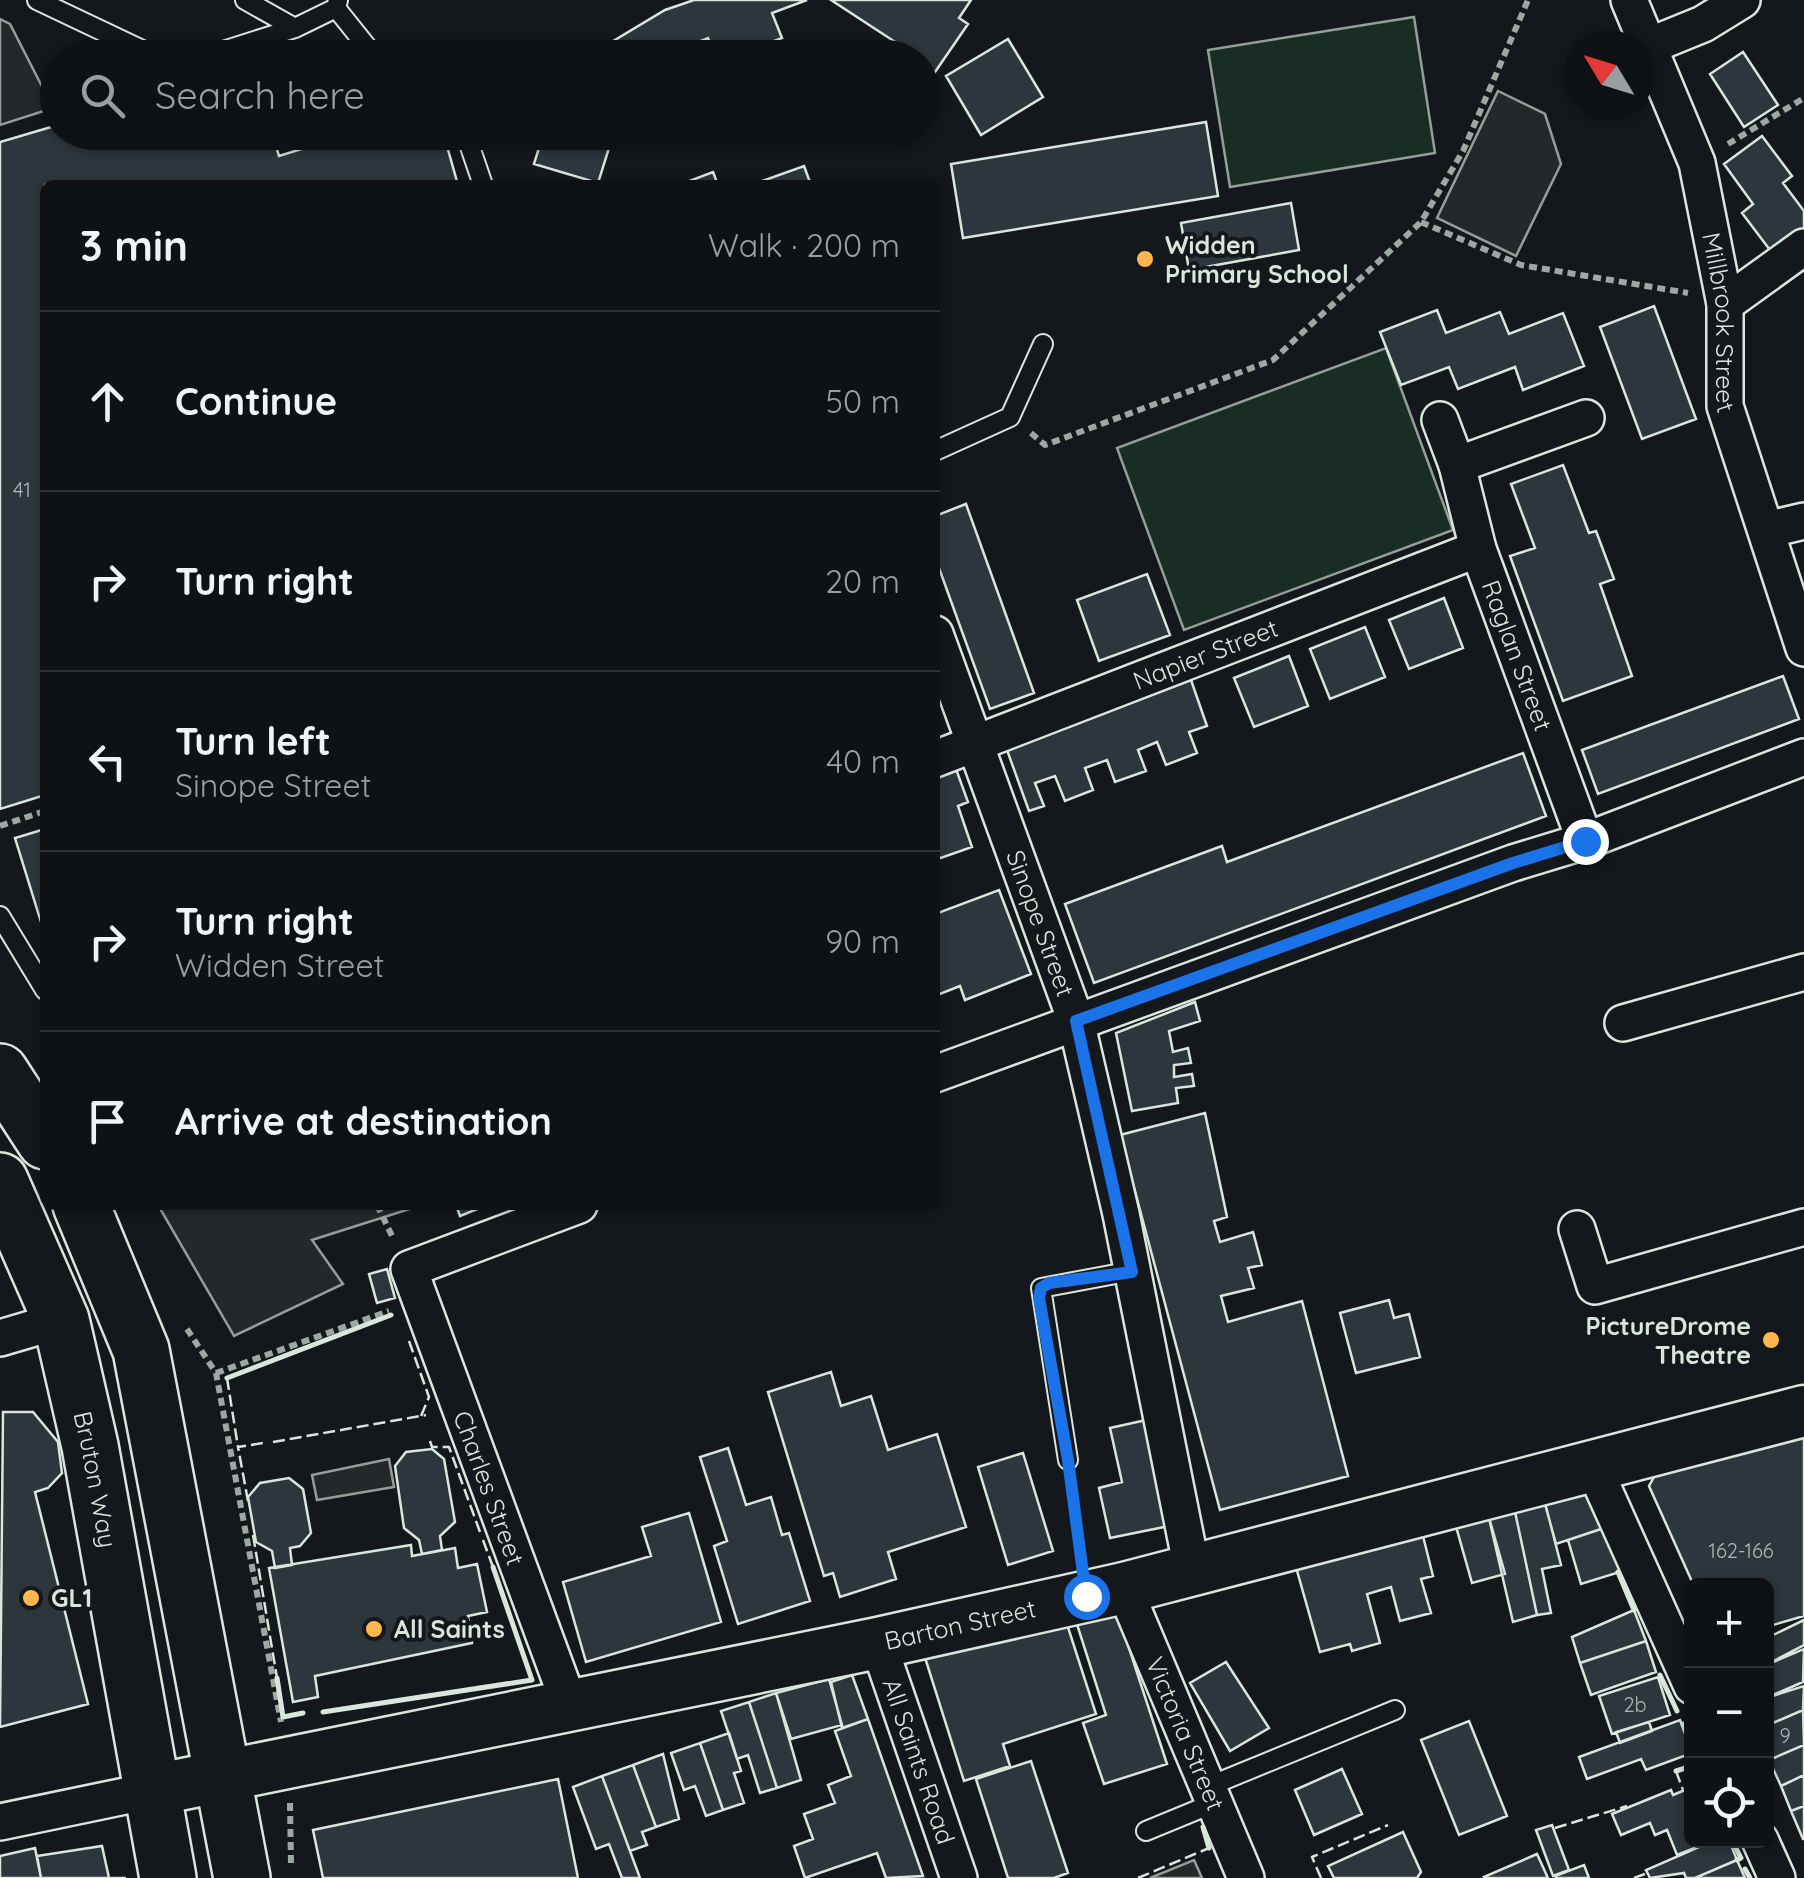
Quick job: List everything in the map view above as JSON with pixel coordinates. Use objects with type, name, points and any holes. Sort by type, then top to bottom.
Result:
[{"type":"main road","points":[[0,1072],[40,1133]]},
{"type":"main road","name":"Bruton Way","points":[[0,1181],[62,1320],[90,1446],[149,1791],[168,1878]]},
{"type":"main road","points":[[83,1210],[141,1350],[176,1514],[242,1878]]},
{"type":"main road","name":"Barton Street","points":[[149,1791],[878,1643],[1104,1592],[1804,1410]]},
{"type":"street","name":"Millbrook Street","points":[[1629,0],[1642,30]]},
{"type":"street","points":[[1654,44],[1704,24],[1742,0]]},
{"type":"street","name":"Millbrook Street","points":[[1654,58],[1697,163],[1725,304],[1725,406],[1804,648]]},
{"type":"street","points":[[1725,304],[1804,248]]},
{"type":"street","points":[[1457,465],[1586,418]]},
{"type":"street","name":"Raglan Street","points":[[1440,420],[1457,465],[1478,550],[1585,841]]},
{"type":"street","points":[[1766,530],[1804,521]]},
{"type":"street","name":"Napier Street","points":[[940,757],[1478,550]]},
{"type":"street","name":"Sinope Street","points":[[940,647],[1076,1021],[1192,1569]]},
{"type":"street","points":[[940,1072],[1513,863],[1585,841],[1804,758]]},
{"type":"street","points":[[1624,1023],[1804,972]]},
{"type":"street","points":[[414,1285],[569,1210]]},
{"type":"street","points":[[1577,1229],[1595,1286],[1804,1228]]},
{"type":"street","name":"Charles Street","points":[[414,1285],[570,1706]]},
{"type":"street","points":[[0,1338],[62,1320]]},
{"type":"street","points":[[1593,1466],[1684,1668]]},
{"type":"street","name":"Victoria Street","points":[[1104,1592],[1210,1795],[1246,1878]]},
{"type":"street","name":"All Saints Road","points":[[878,1643],[959,1878]]},
{"type":"street","points":[[0,1822],[149,1791]]},
{"type":"street","points":[[1764,1848],[1777,1878]]},
{"type":"lane","points":[[37,0],[121,40]]},
{"type":"lane","points":[[245,0],[295,28]]},
{"type":"lane","points":[[257,40],[295,28],[337,4],[363,40]]},
{"type":"lane","points":[[472,150],[481,180]]},
{"type":"lane","points":[[940,449],[1010,418],[1043,344]]},
{"type":"lane","points":[[0,916],[40,982]]},
{"type":"lane","points":[[1068,1460],[1041,1288],[1132,1272]]},
{"type":"lane","points":[[1146,1831],[1210,1795],[1394,1710]]},
{"type":"path","points":[[1010,418],[1045,445],[1273,360],[1421,222],[1463,151],[1528,0]]},
{"type":"path","points":[[1697,163],[1804,98]]},
{"type":"path","points":[[1421,222],[1521,265],[1676,290],[1725,304]]},
{"type":"path","points":[[0,826],[40,813]]},
{"type":"path","points":[[265,1656],[216,1373],[414,1285]]},
{"type":"path","points":[[1068,1460],[1104,1592]]},
{"type":"green space","points":[[1414,17],[1435,153],[1230,187],[1208,50]]},
{"type":"green space","points":[[1386,348],[1453,530],[1184,630],[1117,448]]},
{"type":"shaded area","points":[[0,19],[10,24],[40,83],[40,112],[0,125]]},
{"type":"shaded area","points":[[1498,91],[1545,114],[1561,164],[1516,256],[1437,218]]},
{"type":"shaded area","points":[[161,1210],[406,1210],[312,1240],[343,1284],[234,1336]]},
{"type":"shaded area","points":[[389,1459],[394,1487],[317,1500],[312,1475]]},
{"type":"shaded area","points":[[1194,1860],[1202,1878],[1150,1878]]},
{"type":"building","points":[[694,0],[807,0],[772,13],[782,38],[777,40],[615,40],[665,10]]},
{"type":"building","points":[[831,0],[971,0],[959,18],[968,24],[940,65],[940,40],[892,40]]},
{"type":"building","points":[[1008,39],[1043,97],[981,135],[946,76]]},
{"type":"building","points":[[1743,52],[1778,105],[1744,127],[1710,74]]},
{"type":"building","points":[[1206,122],[1218,196],[963,238],[951,164]]},
{"type":"building","points":[[40,130],[40,150],[277,150],[279,156],[298,150],[448,150],[457,180],[40,180],[40,797],[0,809],[0,142]]},
{"type":"building","points":[[1762,136],[1792,176],[1783,183],[1804,211],[1804,231],[1773,254],[1742,213],[1753,204],[1724,164]]},
{"type":"building","points":[[538,150],[608,150],[599,180],[534,164]]},
{"type":"building","points":[[804,166],[809,180],[765,180]]},
{"type":"building","points":[[713,172],[716,180],[692,180]]},
{"type":"building","points":[[1291,203],[1299,250],[1189,270],[1181,223]]},
{"type":"building","points":[[1654,306],[1696,419],[1642,439],[1600,327]]},
{"type":"building","points":[[1437,310],[1446,333],[1500,312],[1509,334],[1563,313],[1584,366],[1523,390],[1515,367],[1458,389],[1449,367],[1401,385],[1380,332]]},
{"type":"building","points":[[1563,465],[1589,533],[1596,531],[1614,579],[1600,584],[1632,676],[1563,701],[1510,556],[1535,548],[1511,484]]},
{"type":"building","points":[[966,504],[1034,693],[990,709],[940,571],[940,514]]},
{"type":"building","points":[[1147,574],[1170,635],[1099,661],[1077,600]]},
{"type":"building","points":[[1444,598],[1463,648],[1409,669],[1389,620]]},
{"type":"building","points":[[1365,627],[1385,677],[1330,699],[1310,649]]},
{"type":"building","points":[[1289,656],[1308,706],[1254,727],[1234,678]]},
{"type":"building","points":[[1783,676],[1799,719],[1598,794],[1582,750]]},
{"type":"building","points":[[1191,680],[1207,726],[1189,732],[1197,753],[1166,765],[1157,742],[1138,750],[1146,771],[1115,782],[1107,760],[1085,768],[1093,790],[1065,801],[1055,776],[1035,783],[1044,806],[1029,811],[1007,750]]},
{"type":"building","points":[[1523,753],[1546,816],[1094,983],[1065,904],[1222,846],[1227,862]]},
{"type":"building","points":[[956,769],[968,802],[958,806],[972,847],[940,858],[940,774]]},
{"type":"building","points":[[40,830],[40,919],[15,838]]},
{"type":"building","points":[[999,890],[1031,974],[965,1000],[960,986],[940,994],[940,912]]},
{"type":"building","points":[[1195,1002],[1200,1021],[1169,1031],[1173,1052],[1188,1048],[1191,1063],[1174,1065],[1174,1077],[1192,1074],[1194,1086],[1176,1088],[1178,1103],[1132,1111],[1116,1033]]},
{"type":"building","points":[[1205,1113],[1227,1217],[1214,1221],[1220,1242],[1253,1232],[1262,1265],[1248,1268],[1254,1288],[1221,1296],[1228,1322],[1302,1301],[1348,1476],[1220,1510],[1120,1135]]},
{"type":"building","points":[[387,1269],[395,1298],[377,1303],[369,1274]]},
{"type":"building","points":[[1389,1300],[1394,1318],[1409,1314],[1420,1357],[1356,1373],[1340,1313]]},
{"type":"building","points":[[831,1372],[841,1406],[871,1396],[888,1450],[937,1434],[966,1527],[888,1552],[896,1579],[840,1597],[833,1573],[824,1576],[768,1392]]},
{"type":"building","name":"GL1","points":[[3,1412],[33,1412],[58,1442],[62,1473],[48,1488],[35,1492],[88,1704],[0,1727]]},
{"type":"building","points":[[1146,1420],[1169,1526],[1110,1538],[1099,1488],[1122,1482],[1110,1428]]},
{"type":"building","name":"PictureDrome Theatre","points":[[1804,1434],[1804,1616],[1774,1625],[1774,1578],[1690,1578],[1649,1486],[1659,1468]]},
{"type":"building","points":[[728,1448],[746,1505],[771,1497],[782,1535],[789,1533],[810,1601],[738,1624],[714,1546],[727,1541],[700,1457]]},
{"type":"building","points":[[432,1449],[444,1459],[455,1522],[440,1536],[442,1550],[422,1554],[419,1540],[404,1528],[395,1466],[406,1452]]},
{"type":"building","points":[[1023,1453],[1053,1551],[1008,1565],[978,1467]]},
{"type":"building","points":[[289,1478],[303,1489],[311,1533],[300,1546],[290,1548],[292,1565],[275,1568],[272,1551],[256,1542],[248,1497],[260,1483]]},
{"type":"building","points":[[1586,1482],[1607,1527],[1556,1544],[1542,1493]]},
{"type":"building","points":[[1544,1499],[1561,1565],[1542,1569],[1551,1613],[1537,1615],[1514,1507]]},
{"type":"building","points":[[1514,1507],[1537,1615],[1513,1622],[1488,1514]]},
{"type":"building","points":[[689,1513],[721,1622],[586,1662],[563,1582],[651,1556],[642,1527]]},
{"type":"building","points":[[1488,1514],[1505,1574],[1472,1583],[1455,1523]]},
{"type":"building","points":[[1607,1527],[1623,1571],[1581,1584],[1568,1540]]},
{"type":"building","points":[[1422,1532],[1433,1576],[1421,1579],[1431,1613],[1400,1621],[1391,1587],[1367,1594],[1380,1643],[1352,1651],[1350,1644],[1320,1652],[1296,1567]]},
{"type":"building","name":"All Saints","points":[[411,1545],[412,1556],[455,1548],[458,1568],[477,1564],[487,1612],[468,1616],[472,1643],[315,1676],[318,1697],[293,1702],[269,1568]]},
{"type":"building","points":[[1121,1599],[1135,1639],[1127,1642],[1167,1764],[1104,1784],[1083,1723],[1106,1715],[1074,1615]]},
{"type":"building","points":[[1634,1610],[1646,1641],[1580,1663],[1572,1637]]},
{"type":"building","points":[[1065,1618],[1096,1714],[1003,1744],[1010,1766],[964,1781],[921,1645]]},
{"type":"building","points":[[1804,1620],[1804,1645],[1774,1661],[1774,1635]]},
{"type":"building","points":[[1646,1641],[1656,1672],[1591,1695],[1580,1663]]},
{"type":"building","points":[[1804,1649],[1803,1682],[1774,1695],[1774,1662]]},
{"type":"building","points":[[1226,1662],[1269,1728],[1230,1751],[1190,1683]]},
{"type":"building","points":[[852,1675],[868,1719],[842,1728],[831,1682]]},
{"type":"building","points":[[1658,1677],[1670,1715],[1612,1734],[1599,1696]]},
{"type":"building","points":[[829,1679],[842,1725],[791,1739],[776,1693]]},
{"type":"building","points":[[1804,1686],[1803,1710],[1774,1723],[1774,1695]]},
{"type":"building","points":[[776,1693],[801,1780],[777,1788],[749,1702]]},
{"type":"building","points":[[749,1702],[777,1788],[760,1793],[748,1755],[737,1759],[721,1711]]},
{"type":"building","points":[[1803,1710],[1804,1745],[1774,1758],[1774,1723]]},
{"type":"building","points":[[868,1719],[923,1876],[886,1878],[877,1853],[805,1878],[794,1846],[813,1839],[804,1814],[835,1803],[828,1785],[851,1776],[835,1731]]},
{"type":"building","points":[[1680,1720],[1684,1731],[1684,1756],[1646,1770],[1641,1759],[1587,1779],[1579,1757]]},
{"type":"building","points":[[1469,1721],[1507,1816],[1459,1835],[1421,1740]]},
{"type":"building","points":[[1649,1722],[1652,1731],[1620,1743],[1616,1732]]},
{"type":"building","points":[[729,1733],[741,1771],[734,1773],[744,1803],[723,1810],[700,1743]]},
{"type":"building","points":[[700,1743],[723,1810],[706,1816],[695,1786],[684,1790],[671,1753]]},
{"type":"building","points":[[1804,1745],[1804,1775],[1781,1786],[1774,1771],[1774,1758]]},
{"type":"building","points":[[663,1754],[679,1819],[656,1827],[633,1765]]},
{"type":"building","points":[[1031,1761],[1068,1873],[1054,1878],[1008,1878],[976,1779]]},
{"type":"building","points":[[633,1765],[656,1827],[642,1832],[647,1845],[630,1851],[602,1776]]},
{"type":"building","points":[[1342,1769],[1362,1814],[1314,1835],[1295,1790]]},
{"type":"building","points":[[1804,1775],[1804,1806],[1791,1811],[1781,1786]]},
{"type":"building","points":[[602,1776],[640,1878],[622,1878],[609,1844],[596,1849],[573,1787]]},
{"type":"building","points":[[558,1779],[578,1878],[323,1878],[313,1830]]},
{"type":"building","points":[[1671,1790],[1673,1795],[1684,1790],[1684,1848],[1695,1848],[1677,1855],[1667,1830],[1655,1835],[1650,1823],[1621,1835],[1612,1814]]},
{"type":"building","points":[[1804,1806],[1804,1839],[1803,1839],[1791,1811]]},
{"type":"building","points":[[1552,1825],[1569,1870],[1553,1876],[1536,1830]]},
{"type":"building","points":[[1403,1832],[1421,1872],[1417,1878],[1334,1878],[1328,1866]]},
{"type":"building","points":[[102,1846],[109,1878],[41,1878],[37,1856]]},
{"type":"building","points":[[35,1848],[41,1878],[0,1878],[0,1856]]},
{"type":"building","points":[[1697,1848],[1732,1848],[1737,1860],[1695,1878],[1686,1878],[1684,1873],[1650,1878],[1646,1870]]},
{"type":"building","points":[[1537,1854],[1548,1878],[1484,1877]]},
{"type":"building","points":[[1737,1860],[1745,1878],[1695,1878]]},
{"type":"building","points":[[1584,1865],[1589,1878],[1555,1876]]},
{"type":"fence","points":[[409,1341],[429,1397],[421,1416]]},
{"type":"fence","points":[[227,1378],[238,1447]]},
{"type":"fence","points":[[273,1442],[426,1415]]},
{"type":"fence","points":[[430,1441],[432,1447],[449,1447],[480,1532]]},
{"type":"fence","points":[[248,1501],[238,1447],[263,1443]]},
{"type":"fence","points":[[253,1535],[277,1678]]},
{"type":"fence","points":[[483,1540],[493,1567]]},
{"type":"fence","points":[[1676,1771],[1683,1790]]},
{"type":"fence","points":[[1555,1828],[1627,1806]]},
{"type":"fence","points":[[1321,1878],[1312,1857],[1388,1825]]},
{"type":"fence","points":[[1138,1878],[1209,1848]]},
{"type":"fence","points":[[1634,1878],[1645,1874]]},
{"type":"wall","points":[[227,1378],[391,1315]]},
{"type":"wall","points":[[323,1712],[532,1680],[493,1567]]},
{"type":"wall","points":[[1618,1572],[1634,1610]]},
{"type":"wall","points":[[1660,1675],[1677,1711]]},
{"type":"wall","points":[[277,1678],[283,1717],[303,1713]]},
{"type":"wall","points":[[1676,1771],[1684,1768]]},
{"type":"wall","points":[[1203,1827],[1209,1848]]},
{"type":"wall","points":[[1736,1848],[1741,1858],[1737,1860]]},
{"type":"wall","points":[[1745,1869],[1750,1878]]},
{"type":"place","name":"Widden Primary School","points":[[1145,259]]},
{"type":"place","name":"PictureDrome Theatre","points":[[1771,1340]]},
{"type":"place","name":"GL1","points":[[31,1598]]},
{"type":"place","name":"All Saints","points":[[374,1629]]},
{"type":"route","points":[[1086,1596],[1068,1460],[1039,1298],[1041,1288],[1049,1283],[1132,1272],[1076,1021],[1513,863],[1585,841]]}]
